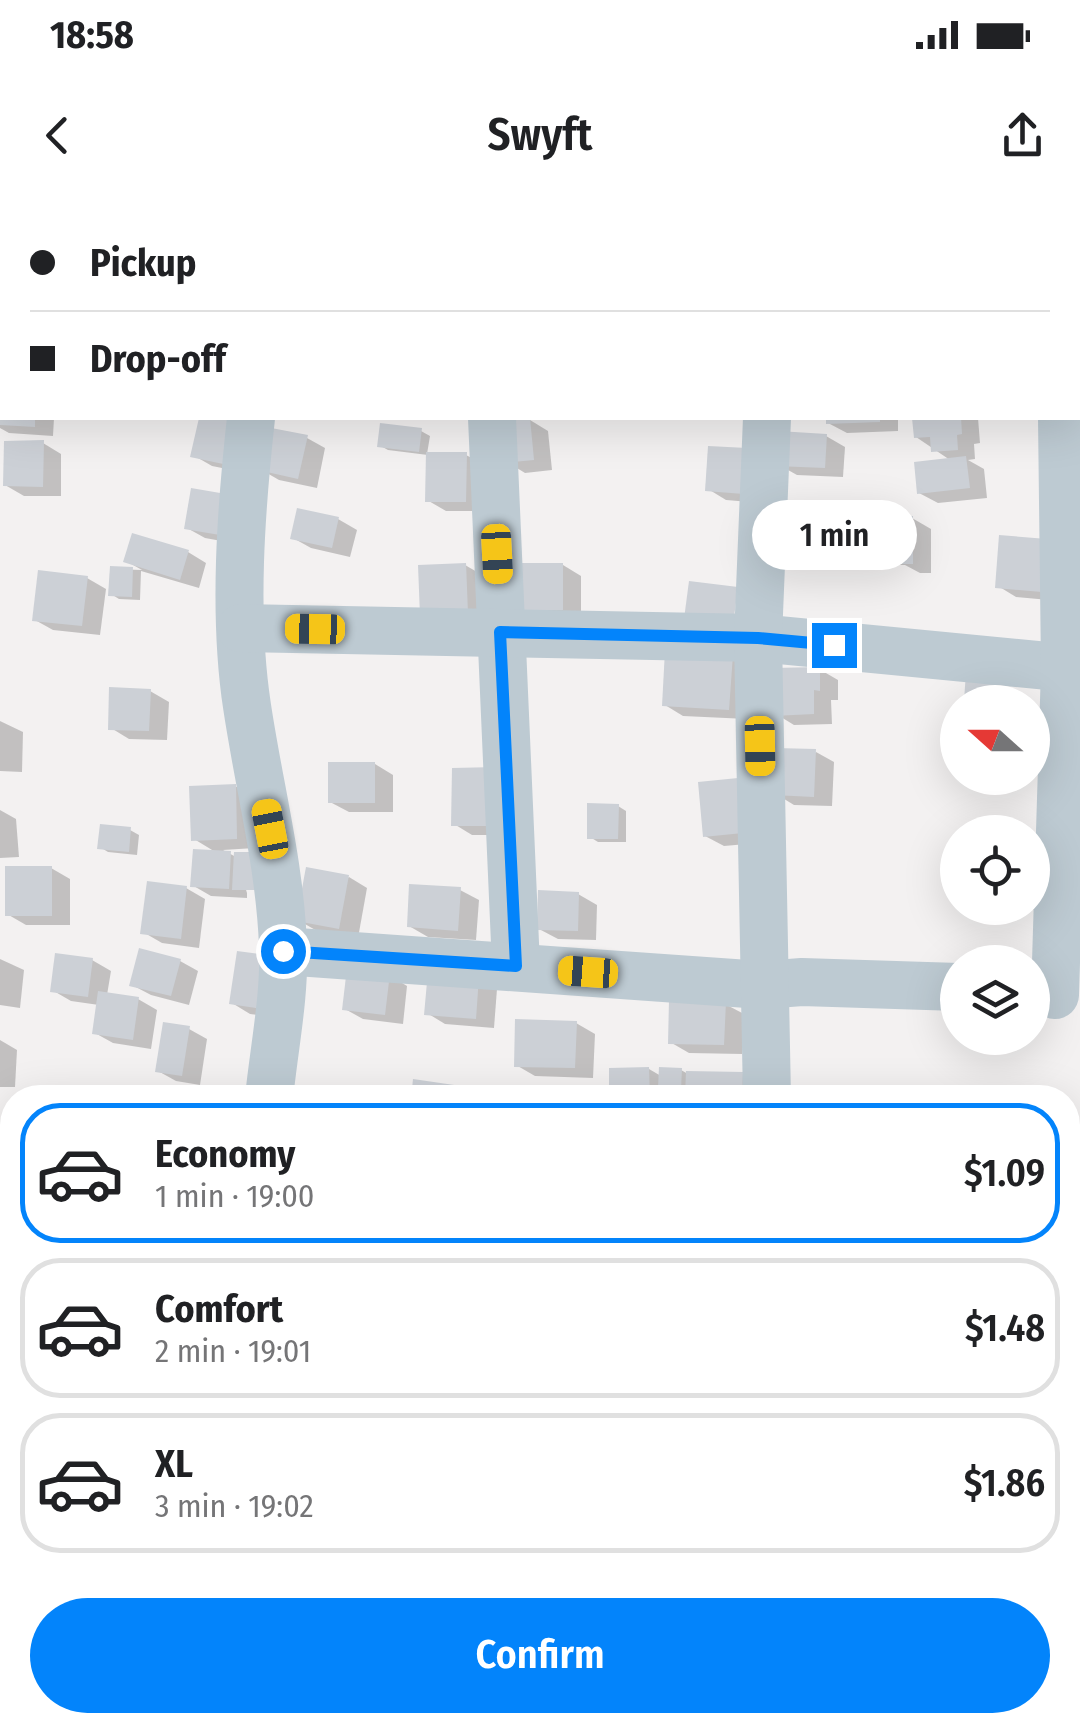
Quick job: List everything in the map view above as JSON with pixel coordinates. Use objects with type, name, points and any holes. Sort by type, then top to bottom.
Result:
[{"type":"street","points":[[251,420],[244,485],[241,628],[246,703],[278,867],[283,951],[270,1085]]},
{"type":"street","points":[[492,420],[516,966]]},
{"type":"street","points":[[766,1085],[758,638],[768,420]]},
{"type":"street","points":[[1056,995],[1073,668],[1062,420]]},
{"type":"street","points":[[241,628],[758,638],[1073,668]]},
{"type":"street","points":[[283,951],[762,985],[802,982],[940,986]]},
{"type":"building","points":[[0,420],[35,420],[35,427],[0,425]]},
{"type":"building","points":[[199,420],[234,420],[228,465],[190,457]]},
{"type":"building","points":[[530,420],[534,460],[504,463],[501,421]]},
{"type":"building","points":[[826,420],[880,420],[880,422],[826,424]]},
{"type":"building","points":[[912,420],[961,420],[958,450],[931,452],[930,437],[914,438]]},
{"type":"building","points":[[380,423],[422,428],[419,452],[377,447]]},
{"type":"building","points":[[266,427],[308,435],[298,479],[258,470]]},
{"type":"building","points":[[778,431],[827,434],[825,468],[776,466]]},
{"type":"building","points":[[44,440],[43,487],[3,486],[4,441]]},
{"type":"building","points":[[708,446],[747,448],[744,494],[705,491]]},
{"type":"building","points":[[426,452],[467,452],[466,502],[425,502]]},
{"type":"building","points":[[966,456],[970,488],[917,494],[914,462]]},
{"type":"building","points":[[191,488],[226,494],[220,535],[184,529]]},
{"type":"building","points":[[297,508],[339,517],[332,548],[290,539]]},
{"type":"building","points":[[800,508],[851,508],[851,540],[800,540]]},
{"type":"building","points":[[873,516],[913,516],[913,564],[899,564],[899,555],[873,555]]},
{"type":"building","points":[[132,533],[189,550],[180,580],[123,562]]},
{"type":"building","points":[[999,535],[1047,539],[1042,592],[995,588]]},
{"type":"building","points":[[466,563],[468,614],[420,616],[418,565]]},
{"type":"building","points":[[522,563],[563,563],[563,610],[522,610]]},
{"type":"building","points":[[110,566],[133,567],[132,597],[108,596]]},
{"type":"building","points":[[38,570],[88,576],[82,626],[32,621]]},
{"type":"building","points":[[689,581],[738,587],[733,625],[684,619]]},
{"type":"building","points":[[665,650],[733,654],[729,710],[662,706]]},
{"type":"building","points":[[820,667],[820,691],[814,690],[814,714],[773,716],[772,668]]},
{"type":"building","points":[[966,671],[998,673],[997,685],[965,685]]},
{"type":"building","points":[[109,687],[151,689],[149,731],[108,730]]},
{"type":"building","points":[[775,748],[816,749],[814,797],[773,795]]},
{"type":"building","points":[[328,762],[375,762],[375,803],[328,803]]},
{"type":"building","points":[[497,767],[497,826],[451,826],[452,768]]},
{"type":"building","points":[[748,777],[753,832],[703,837],[698,782]]},
{"type":"building","points":[[236,784],[237,839],[191,841],[189,786]]},
{"type":"building","points":[[587,803],[619,804],[618,839],[587,839]]},
{"type":"building","points":[[100,824],[131,827],[129,852],[97,849]]},
{"type":"building","points":[[193,849],[231,851],[229,889],[190,887]]},
{"type":"building","points":[[234,852],[263,852],[261,890],[232,890]]},
{"type":"building","points":[[5,866],[52,866],[52,916],[5,916]]},
{"type":"building","points":[[306,867],[349,875],[339,929],[296,921]]},
{"type":"building","points":[[147,881],[187,886],[181,939],[140,934]]},
{"type":"building","points":[[409,884],[461,887],[458,931],[407,927]]},
{"type":"building","points":[[538,890],[579,892],[578,931],[537,930]]},
{"type":"building","points":[[139,948],[181,959],[171,996],[129,986]]},
{"type":"building","points":[[237,951],[276,956],[269,1010],[229,1004]]},
{"type":"building","points":[[55,953],[93,958],[88,997],[50,992]]},
{"type":"building","points":[[347,968],[390,973],[385,1015],[342,1010]]},
{"type":"building","points":[[428,971],[479,976],[476,1019],[424,1015]]},
{"type":"building","points":[[98,991],[139,997],[133,1040],[92,1034]]},
{"type":"building","points":[[669,1000],[726,1001],[724,1045],[668,1044]]},
{"type":"building","points":[[515,1019],[577,1021],[575,1068],[514,1067]]},
{"type":"building","points":[[163,1022],[190,1026],[182,1076],[155,1072]]},
{"type":"building","points":[[649,1067],[650,1085],[609,1085],[609,1068]]},
{"type":"building","points":[[659,1067],[682,1068],[681,1085],[658,1085]]},
{"type":"building","points":[[686,1071],[743,1072],[742,1085],[685,1085]]},
{"type":"building","points":[[413,1079],[454,1085],[412,1085]]},
{"type":"route","points":[[283,951],[516,966],[500,632],[758,638],[834,645]]}]
